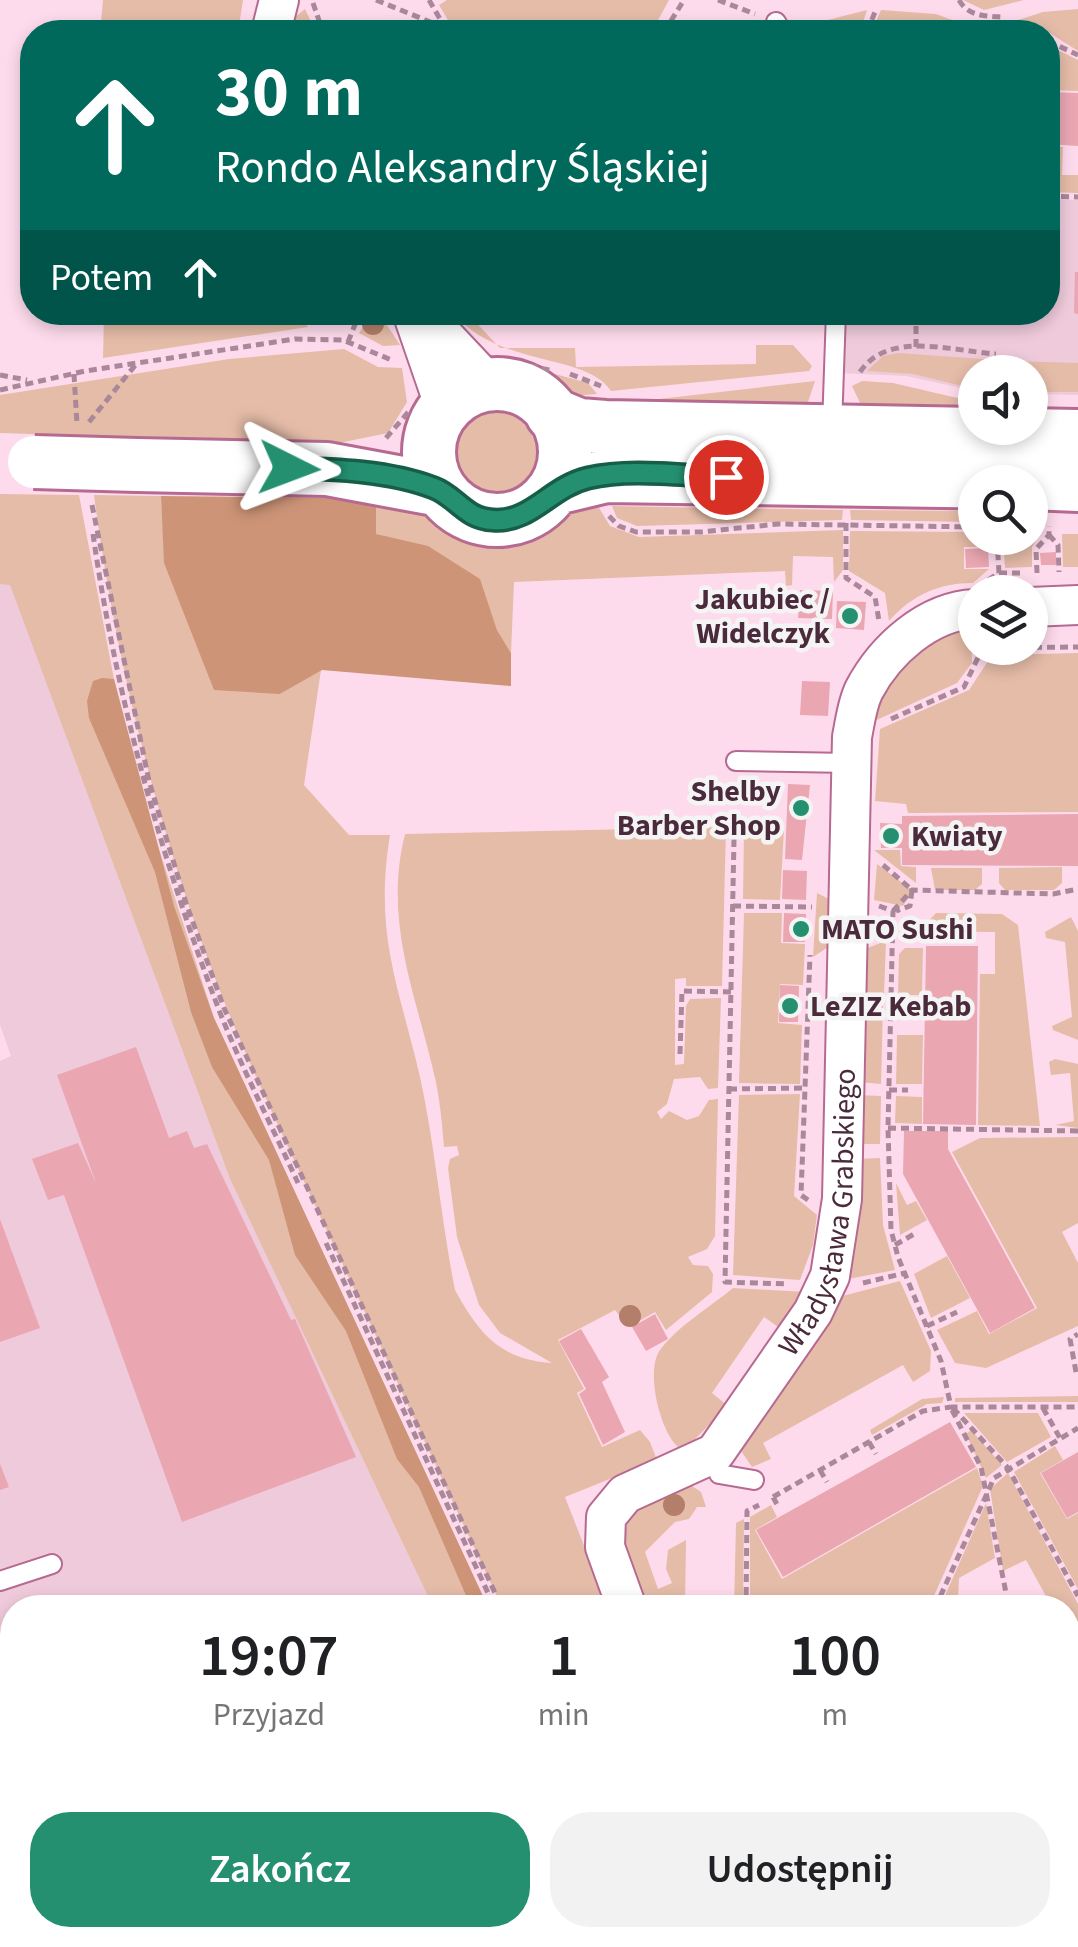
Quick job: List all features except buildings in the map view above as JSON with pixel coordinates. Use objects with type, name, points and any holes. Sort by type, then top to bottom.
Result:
[{"type":"street","points":[[418,325],[454,410]]},
{"type":"street","points":[[426,325],[454,410],[429,456],[440,490],[454,506],[493,520],[532,510],[556,488],[606,476],[958,480]]},
{"type":"street","points":[[327,469],[388,458],[454,410],[531,394],[552,414],[580,425],[836,476],[1078,436]]},
{"type":"street","points":[[552,414],[564,444],[564,461],[556,488]]},
{"type":"street","points":[[17,462],[327,469],[440,490]]},
{"type":"street","points":[[1048,595],[1078,606]]},
{"type":"street","name":"Władysława Grabskiego","points":[[623,1595],[606,1547],[606,1517],[625,1494],[716,1453],[813,1312],[830,1276],[842,1199],[851,763],[861,694],[884,659],[914,632],[958,606]]},
{"type":"lane","points":[[836,325],[836,476]]},
{"type":"lane","points":[[736,761],[851,763]]},
{"type":"lane","points":[[720,1474],[754,1480]]},
{"type":"lane","points":[[0,1581],[52,1564]]},
{"type":"path","points":[[376,0],[429,20]]},
{"type":"path","points":[[718,0],[763,20]]},
{"type":"path","points":[[959,0],[964,9],[977,15],[1000,18]]},
{"type":"path","points":[[872,20],[875,12]]},
{"type":"path","points":[[348,342],[355,325]]},
{"type":"path","points":[[916,325],[916,348]]},
{"type":"path","points":[[0,390],[35,380],[284,340],[348,342],[390,361],[404,360]]},
{"type":"path","points":[[857,376],[869,359],[888,348],[996,354]]},
{"type":"path","points":[[82,429],[138,363]]},
{"type":"path","points":[[74,374],[79,438]]},
{"type":"path","points":[[0,375],[35,380]]},
{"type":"path","points":[[607,510],[615,524],[636,532],[836,476],[958,521]]},
{"type":"path","points":[[836,476],[846,578],[875,597],[883,633]]},
{"type":"path","points":[[87,493],[120,676],[148,792],[220,1014],[492,1595]]},
{"type":"path","points":[[1034,575],[1036,549],[1049,535],[1052,495]]},
{"type":"path","points":[[92,500],[121,661],[149,781],[218,991],[492,1595]]},
{"type":"path","points":[[1049,535],[1058,546],[1059,572]]},
{"type":"path","points":[[1048,647],[1078,647]]},
{"type":"path","points":[[876,726],[964,687],[974,665]]},
{"type":"path","points":[[734,839],[725,1282],[806,1285]]},
{"type":"path","points":[[868,852],[912,890],[1053,894],[1078,889]]},
{"type":"path","points":[[811,925],[812,888]]},
{"type":"path","points":[[912,890],[893,912],[888,1195],[895,1245],[950,1384],[951,1407],[986,1489],[1007,1595]]},
{"type":"path","points":[[868,902],[893,912]]},
{"type":"path","points":[[733,906],[812,907]]},
{"type":"path","points":[[811,944],[801,1194],[812,1204]]},
{"type":"path","points":[[680,1054],[682,991],[731,992]]},
{"type":"path","points":[[890,1000],[912,1000]]},
{"type":"path","points":[[729,1089],[807,1088]]},
{"type":"path","points":[[888,1090],[908,1090]]},
{"type":"path","points":[[888,1128],[1078,1131]]},
{"type":"path","points":[[895,1245],[914,1234]]},
{"type":"path","points":[[927,1326],[957,1312]]},
{"type":"path","points":[[1076,1372],[1070,1339],[1078,1334]]},
{"type":"path","points":[[951,1407],[1008,1468],[1077,1595]]},
{"type":"path","points":[[746,1595],[747,1511],[916,1415],[951,1407],[1078,1407]]},
{"type":"path","points":[[1043,1408],[1060,1438]]},
{"type":"path","points":[[916,1415],[921,1424]]},
{"type":"path","points":[[941,1595],[986,1489],[1008,1468],[1078,1428]]},
{"type":"path","points":[[869,1442],[876,1454]]},
{"type":"path","points":[[820,1470],[827,1482]]},
{"type":"path","points":[[773,1497],[779,1508]]},
{"type":"shaded area","points":[[103,0],[243,0],[240,20],[101,20]]},
{"type":"shaded area","points":[[447,0],[669,0],[658,20],[448,20],[439,5]]},
{"type":"shaded area","points":[[963,0],[1024,0],[984,10]]},
{"type":"shaded area","points":[[305,9],[310,20],[291,20]]},
{"type":"shaded area","points":[[1078,9],[1078,51],[1060,40],[1060,20],[1018,20],[1043,12]]},
{"type":"shaded area","points":[[867,10],[864,20],[828,20]]},
{"type":"shaded area","points":[[881,10],[936,14],[952,20],[876,20]]},
{"type":"shaded area","points":[[1060,51],[1078,60],[1078,91],[1060,90]]},
{"type":"shaded area","points":[[1060,147],[1062,175],[1078,175],[1078,193],[1060,192]]},
{"type":"shaded area","points":[[1060,199],[1078,200],[1078,395],[1048,394],[1048,355],[958,355],[958,387],[906,376],[837,373],[839,325],[1060,325]]},
{"type":"shaded area","points":[[104,325],[308,327],[103,358]]},
{"type":"shaded area","points":[[364,325],[387,325],[400,345],[383,346],[359,333]]},
{"type":"shaded area","points":[[467,325],[478,325],[496,344]]},
{"type":"shaded area","points":[[756,345],[793,345],[812,366],[809,371],[611,391],[582,370],[507,348],[575,348],[576,367],[756,364]]},
{"type":"shaded area","points":[[344,349],[378,367],[402,368],[407,402],[388,433],[334,444],[0,433],[0,395],[229,359]]},
{"type":"shaded area","points":[[898,353],[958,357],[958,385],[913,374],[867,371],[883,356]]},
{"type":"shaded area","points":[[1048,362],[1078,363],[1078,392],[1048,392]]},
{"type":"shaded area","points":[[544,371],[588,383],[597,394],[571,396]]},
{"type":"shaded area","points":[[815,381],[806,408],[633,402]]},
{"type":"shaded area","points":[[862,381],[893,383],[958,398],[958,417],[863,409],[852,386]]},
{"type":"shaded area","points":[[487,412],[503,412],[529,430],[536,453],[533,469],[524,482],[503,494],[487,494],[461,476],[454,461],[454,445],[472,419]]},
{"type":"shaded area","points":[[0,494],[79,495],[114,679],[142,797],[214,1018],[482,1595],[427,1595],[230,1179],[10,585],[0,584]]},
{"type":"shaded area","points":[[94,495],[161,496],[165,565],[280,694],[321,670],[304,785],[349,835],[390,835],[387,931],[425,1103],[455,1290],[483,1332],[518,1356],[552,1363],[500,1333],[479,1305],[457,1237],[448,1168],[450,1159],[459,1155],[457,1146],[444,1147],[437,1086],[400,928],[399,866],[405,834],[726,827],[722,986],[686,986],[686,978],[675,979],[675,1065],[684,1064],[686,1006],[690,999],[721,998],[718,1088],[708,1089],[700,1077],[674,1079],[667,1104],[657,1112],[661,1119],[669,1111],[687,1120],[699,1116],[709,1100],[718,1099],[715,1236],[707,1249],[688,1257],[693,1265],[708,1266],[713,1274],[712,1292],[666,1330],[655,1312],[629,1327],[615,1310],[558,1340],[584,1389],[577,1393],[602,1447],[640,1430],[657,1460],[565,1497],[603,1595],[496,1595],[282,1134],[213,973],[155,797],[126,677]]},
{"type":"shaded area","points":[[161,496],[376,498],[376,534],[428,546],[480,579],[497,630],[511,653],[511,686],[322,670],[280,694],[214,690],[164,563]]},
{"type":"shaded area","points":[[376,498],[425,511],[447,530],[484,544],[516,542],[571,510],[598,506],[610,526],[639,537],[843,530],[843,570],[834,582],[833,557],[793,556],[792,585],[786,586],[785,571],[514,582],[511,653],[497,630],[479,579],[376,534]]},
{"type":"shaded area","points":[[612,506],[843,510],[842,520],[637,526],[617,518]]},
{"type":"shaded area","points":[[850,510],[958,511],[958,522],[851,520]]},
{"type":"shaded area","points":[[850,531],[958,532],[958,555],[964,555],[964,569],[989,569],[982,575],[958,575],[958,584],[927,592],[889,621],[885,593],[849,571]]},
{"type":"shaded area","points":[[1062,534],[1078,534],[1078,567],[1063,567]]},
{"type":"shaded area","points":[[1004,555],[1032,555],[1032,567],[1005,568]]},
{"type":"shaded area","points":[[0,584],[10,584],[230,1179],[427,1595],[0,1595],[0,1591],[55,1572],[48,1553],[0,1570],[0,1061],[11,1056],[0,1025]]},
{"type":"shaded area","points":[[958,628],[958,665],[970,665],[957,683],[868,724],[881,691],[893,675],[922,648]]},
{"type":"shaded area","points":[[1078,653],[1078,812],[908,813],[906,804],[875,801],[880,729],[969,690],[985,665],[1048,665],[1048,654]]},
{"type":"shaded area","points":[[114,679],[174,906],[214,1018],[482,1595],[466,1595],[419,1487],[397,1459],[346,1331],[295,1255],[269,1160],[212,1067],[191,1012],[155,872],[89,718],[87,701],[93,681]]},
{"type":"shaded area","points":[[744,829],[784,830],[780,900],[743,899]]},
{"type":"shaded area","points":[[874,850],[900,850],[901,866],[916,867],[916,883]]},
{"type":"shaded area","points":[[877,864],[913,891],[903,906],[874,900]]},
{"type":"shaded area","points":[[1062,867],[1062,883],[1054,890],[1005,890],[999,883],[999,868]]},
{"type":"shaded area","points":[[931,868],[982,868],[982,884],[975,890],[935,890]]},
{"type":"shaded area","points":[[817,893],[835,902],[834,943],[813,957]]},
{"type":"shaded area","points":[[744,913],[782,913],[781,943],[805,944],[803,985],[780,984],[778,1023],[802,1025],[800,1084],[739,1083]]},
{"type":"shaded area","points":[[936,913],[1002,914],[1018,925],[1040,1126],[978,1125],[980,974],[995,974],[995,932],[919,931]]},
{"type":"shaded area","points":[[1071,917],[1078,931],[1078,1040],[1053,1030],[1052,1026],[1072,1017],[1065,942],[1046,938],[1045,932]]},
{"type":"shaded area","points":[[886,941],[884,994],[861,993],[862,950]]},
{"type":"shaded area","points":[[905,948],[923,948],[922,995],[898,995],[899,954]]},
{"type":"shaded area","points":[[861,1005],[883,1005],[881,1084],[858,1082]]},
{"type":"shaded area","points":[[897,1035],[923,1035],[922,1084],[896,1084]]},
{"type":"shaded area","points":[[1055,1059],[1078,1064],[1078,1128],[1055,1125],[1074,1121],[1070,1073],[1051,1075],[1049,1062]]},
{"type":"shaded area","points":[[800,1094],[794,1196],[817,1215],[813,1245],[800,1280],[733,1275],[739,1095]]},
{"type":"shaded area","points":[[858,1095],[881,1096],[880,1144],[857,1144]]},
{"type":"shaded area","points":[[896,1096],[922,1097],[922,1124],[895,1123]]},
{"type":"shaded area","points":[[1078,1137],[1078,1223],[1062,1232],[1078,1263],[1078,1326],[986,1368],[955,1363],[937,1330],[977,1311],[989,1334],[1037,1308],[952,1152],[980,1138]]},
{"type":"shaded area","points":[[880,1158],[883,1225],[895,1270],[843,1280],[857,1159]]},
{"type":"shaded area","points":[[896,1183],[907,1205],[916,1201],[927,1220],[900,1235]]},
{"type":"shaded area","points":[[947,1256],[970,1298],[931,1318],[914,1274]]},
{"type":"shaded area","points":[[900,1281],[931,1351],[930,1371],[913,1382],[903,1365],[763,1443],[771,1459],[752,1467],[737,1445],[835,1298]]},
{"type":"shaded area","points":[[733,1288],[806,1292],[781,1329],[764,1317],[712,1393],[728,1406],[694,1440],[678,1447],[660,1415],[654,1386],[656,1360],[676,1333]]},
{"type":"shaded area","points":[[1078,1396],[1078,1402],[955,1402],[955,1398]]},
{"type":"shaded area","points":[[944,1397],[942,1403],[927,1404],[872,1435],[870,1430],[922,1399]]},
{"type":"shaded area","points":[[964,1413],[1038,1413],[1051,1437],[1007,1462]]},
{"type":"shaded area","points":[[971,1430],[1002,1465],[986,1478],[966,1434]]},
{"type":"shaded area","points":[[1055,1446],[1063,1460],[1040,1473],[1067,1519],[1078,1513],[1078,1589],[1014,1472]]},
{"type":"shaded area","points":[[977,1468],[983,1486],[934,1595],[750,1595],[750,1517],[771,1505],[777,1517],[755,1530],[782,1579]]},
{"type":"shaded area","points":[[1008,1473],[1073,1595],[1045,1595],[1026,1560],[1003,1571],[990,1489]]},
{"type":"shaded area","points":[[689,1484],[701,1492],[706,1507],[697,1507],[689,1519],[675,1522],[645,1552],[658,1589],[672,1583],[666,1569],[668,1550],[686,1540],[685,1595],[638,1595],[625,1557],[625,1531],[629,1519],[649,1501]]},
{"type":"shaded area","points":[[986,1503],[995,1558],[959,1578],[958,1595],[945,1595]]},
{"type":"shaded area","points":[[744,1519],[743,1595],[734,1595],[736,1523]]},
{"type":"place","name":"Jakubiec / Widelczyk","points":[[850,616]]},
{"type":"place","name":"Shelby Barber Shop","points":[[801,808]]},
{"type":"place","name":"Kwiaty","points":[[891,836]]},
{"type":"place","name":"MATO Sushi","points":[[801,929]]},
{"type":"place","name":"LeZIZ Kebab","points":[[790,1006]]},
{"type":"route","points":[[289,468],[327,469],[420,483],[440,490],[454,506],[473,516],[493,520],[514,518],[532,510],[556,488],[594,476],[726,477]]}]
